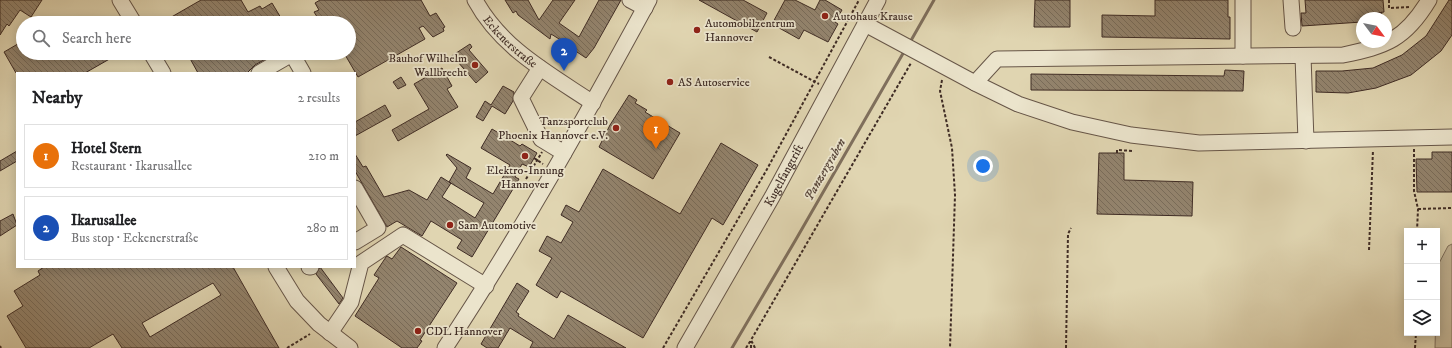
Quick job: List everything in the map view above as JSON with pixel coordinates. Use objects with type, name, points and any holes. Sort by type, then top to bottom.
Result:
[{"type":"street","points":[[120,0],[130,16]]},
{"type":"street","name":"Eckenerstraße","points":[[475,0],[484,18],[500,36],[540,68],[593,103]]},
{"type":"street","points":[[445,348],[486,286],[593,103],[647,4],[630,0]]},
{"type":"street","name":"Kugelfangtrift","points":[[685,348],[772,196],[878,0]]},
{"type":"street","points":[[1243,0],[1243,56]]},
{"type":"street","points":[[1291,0],[1293,28]]},
{"type":"street","points":[[975,83],[996,58],[1342,55],[1367,50],[1392,41],[1411,25],[1427,3]]},
{"type":"street","points":[[865,24],[975,83],[1018,104],[1072,122],[1131,136],[1199,143],[1452,137]]},
{"type":"street","points":[[1303,56],[1306,140]]},
{"type":"street","points":[[156,60],[162,72]]},
{"type":"street","points":[[261,72],[282,60]]},
{"type":"street","points":[[295,60],[302,72]]},
{"type":"street","points":[[540,68],[521,98],[541,139],[564,153]]},
{"type":"street","points":[[356,190],[378,228],[356,241]]},
{"type":"street","points":[[277,268],[297,301],[337,342],[351,302],[361,263],[403,236],[486,286]]},
{"type":"path","points":[[663,348],[766,171],[859,0]]},
{"type":"path","points":[[1389,0],[1389,8],[1427,3]]},
{"type":"path","points":[[746,348],[908,70],[915,50]]},
{"type":"path","points":[[770,57],[821,85]]},
{"type":"path","points":[[945,67],[940,91],[952,148],[955,195],[950,348]]},
{"type":"path","points":[[1414,138],[1414,191],[1418,209],[1417,228]]},
{"type":"path","points":[[1369,250],[1373,139]]},
{"type":"path","points":[[526,179],[547,143]]},
{"type":"path","points":[[1117,153],[1117,150],[1134,151]]},
{"type":"path","points":[[534,158],[544,164]]},
{"type":"path","points":[[1418,209],[1452,208]]},
{"type":"path","points":[[1066,348],[1068,234],[1071,228]]},
{"type":"path","points":[[287,348],[310,334]]},
{"type":"path","points":[[1415,348],[1416,336]]},
{"type":"path","points":[[751,340],[751,348]]},
{"type":"path","points":[[751,340],[755,348]]},
{"type":"shaded area","points":[[1452,244],[1452,348],[1435,348],[1435,336],[1440,336],[1440,261],[1448,246]]},
{"type":"building","points":[[0,0],[42,0],[32,16],[20,10],[9,26],[7,24],[0,35]]},
{"type":"building","points":[[201,0],[241,0],[248,12],[260,6],[262,9],[272,3],[280,16],[173,16]]},
{"type":"building","points":[[320,0],[421,0],[430,16],[436,13],[445,27],[443,28],[444,31],[433,37],[423,26],[419,28],[425,39],[358,77],[348,60],[356,60],[356,16],[317,16],[314,12],[319,10],[315,3]]},
{"type":"building","points":[[505,0],[528,0],[539,20],[553,0],[575,0],[559,23],[579,37],[599,0],[621,0],[594,48],[586,58],[574,50],[571,51],[564,42],[551,34],[550,39],[518,15],[516,11],[513,13]]},
{"type":"building","points":[[699,0],[743,0],[767,13],[757,32]]},
{"type":"building","points":[[785,0],[795,0],[815,10],[820,0],[825,0],[842,10],[835,22],[838,24],[828,42],[804,30],[799,39],[772,24]]},
{"type":"building","points":[[1035,0],[1070,0],[1070,27],[1034,27]]},
{"type":"building","points":[[1155,0],[1228,0],[1230,39],[1102,37],[1102,15],[1155,16]]},
{"type":"building","points":[[1305,0],[1383,0],[1384,12],[1356,12],[1356,22],[1302,26],[1301,13],[1306,13]]},
{"type":"building","points":[[1449,0],[1452,0],[1452,35],[1441,51],[1411,75],[1376,88],[1348,93],[1316,92],[1316,71],[1342,71],[1373,68],[1402,55],[1426,36]]},
{"type":"building","points":[[470,44],[472,47],[469,50],[488,72],[476,83],[457,61],[455,63],[450,57]]},
{"type":"building","points":[[16,45],[16,60],[108,60],[87,72],[16,73],[4,52]]},
{"type":"building","points":[[191,60],[264,60],[255,65],[248,72],[197,72]]},
{"type":"building","points":[[442,68],[452,86],[447,89],[458,107],[398,141],[392,130],[429,109],[414,84]]},
{"type":"building","points":[[1225,70],[1244,71],[1243,91],[1031,90],[1031,74],[1224,76]]},
{"type":"building","points":[[401,77],[406,85],[398,89],[393,82]]},
{"type":"building","points":[[503,86],[514,92],[513,101],[505,114],[492,106],[483,121],[476,117],[485,101],[491,105]]},
{"type":"building","points":[[629,95],[637,100],[635,103],[647,110],[645,112],[680,133],[653,179],[599,147],[610,125]]},
{"type":"building","points":[[385,105],[391,116],[356,135],[356,121]]},
{"type":"building","points":[[492,129],[520,146],[522,144],[537,153],[529,167],[522,164],[515,177],[519,179],[472,257],[457,248],[462,240],[431,221],[422,236],[397,221],[387,227],[356,173],[356,156],[363,167],[366,166],[384,197],[409,190],[427,200],[441,177],[449,182],[457,168],[446,155],[447,154],[471,168],[466,178],[493,194],[510,165],[481,148]],"holes":[[[451,183],[484,203],[475,218],[442,197]]]},
{"type":"building","points":[[721,143],[758,165],[723,225],[712,218],[643,338],[561,291],[557,298],[536,285],[552,258],[539,251],[547,236],[561,243],[573,222],[561,215],[566,205],[579,212],[603,169],[680,214]]},
{"type":"building","points":[[16,152],[16,162],[0,171],[0,161]]},
{"type":"building","points":[[1432,152],[1452,152],[1452,192],[1417,192],[1416,159],[1432,159]]},
{"type":"building","points":[[1099,153],[1124,153],[1124,180],[1193,182],[1192,216],[1097,214]]},
{"type":"building","points":[[13,214],[16,226],[0,236],[0,221]]},
{"type":"building","points":[[401,247],[457,283],[420,340],[422,341],[417,348],[402,348],[355,316],[379,278],[374,275],[386,257],[387,256],[392,259]]},
{"type":"building","points":[[42,268],[234,268],[279,348],[122,348],[113,334],[89,348],[26,348],[7,316],[23,306],[14,291],[40,275],[38,271]],"holes":[[[213,283],[221,295],[150,337],[142,323]]]},
{"type":"building","points":[[321,268],[343,298],[339,304],[316,274]]},
{"type":"building","points":[[517,283],[529,291],[516,312],[519,314],[518,316],[554,339],[568,315],[626,348],[530,348],[533,342],[510,328],[498,348],[487,348],[481,344]]},
{"type":"waterway","name":"Panzergraben","points":[[909,44],[934,0]]},
{"type":"waterway","name":"Panzergraben","points":[[732,348],[905,50]]},
{"type":"place","name":"Autohaus Krause","points":[[825,16]]},
{"type":"place","name":"Automobilzentrum Hannover","points":[[697,30]]},
{"type":"place","name":"Bauhof Wilhelm Wallbrecht","points":[[475,65]]},
{"type":"place","name":"Ikarusallee","points":[[564,71]]},
{"type":"place","name":"AS Autoservice","points":[[670,82]]},
{"type":"place","name":"Tanzsportclub Phoenix Hannover e.V.","points":[[616,128]]},
{"type":"place","name":"Hotel Stern","points":[[656,149]]},
{"type":"place","name":"Elektro-Innung Hannover","points":[[525,156]]},
{"type":"place","name":"Sam Automotive","points":[[450,225]]},
{"type":"place","name":"CDL Hannover","points":[[418,331]]}]
